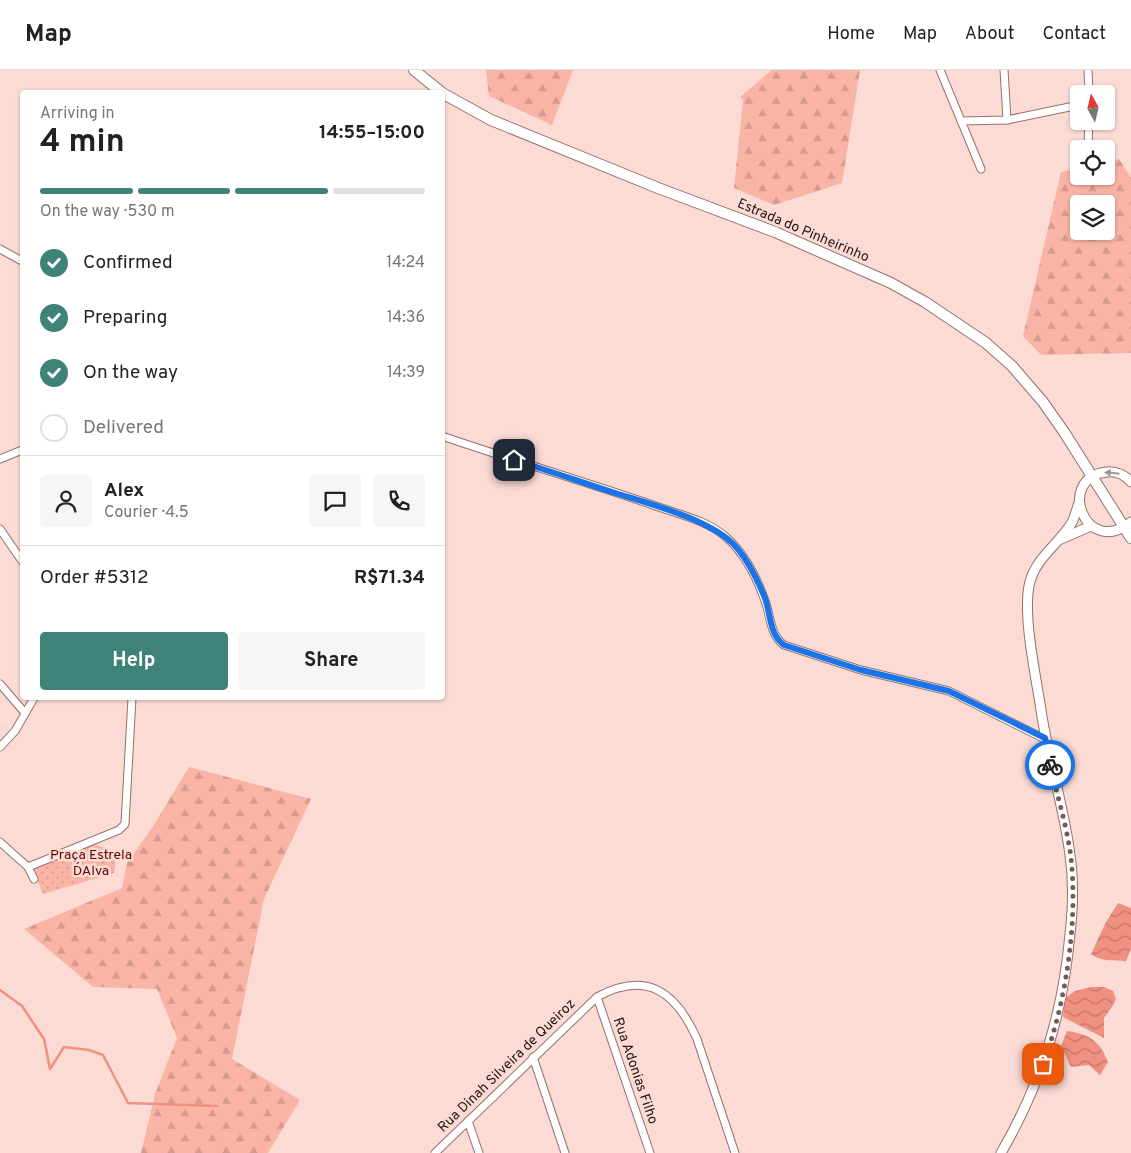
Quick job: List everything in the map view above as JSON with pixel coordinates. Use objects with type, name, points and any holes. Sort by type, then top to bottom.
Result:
[{"type":"main road","name":"Estrada do Pinheirinho","points":[[414,70],[438,90]]},
{"type":"main road","name":"Estrada do Pinheirinho","points":[[445,95],[491,120],[658,188],[775,232],[891,283],[925,302],[986,343],[1012,366],[1043,402],[1092,477],[1128,525],[1131,538]]},
{"type":"street","points":[[940,70],[981,169]]},
{"type":"street","points":[[1004,70],[1007,120]]},
{"type":"street","points":[[1088,70],[1089,85]]},
{"type":"street","points":[[961,121],[1007,120],[1070,108]]},
{"type":"street","points":[[0,249],[20,260]]},
{"type":"street","points":[[445,437],[707,525],[725,536],[738,549],[760,586],[766,601],[773,633],[784,645],[861,670],[949,691],[1045,738]]},
{"type":"street","points":[[0,459],[20,451]]},
{"type":"street","points":[[1001,1153],[1025,1108],[1049,1049],[1061,998],[1073,906],[1070,856],[1045,738],[1031,645],[1027,598],[1030,580],[1044,554],[1059,540],[1072,523],[1082,488],[1092,477],[1110,472],[1120,474],[1130,480]]},
{"type":"street","points":[[1079,503],[1080,512],[1090,526],[1107,532],[1116,531],[1128,525]]},
{"type":"street","points":[[1059,540],[1090,526]]},
{"type":"street","points":[[0,529],[20,558]]},
{"type":"street","points":[[0,684],[26,713]]},
{"type":"street","points":[[0,747],[15,731],[33,700]]},
{"type":"street","points":[[28,867],[119,830],[126,820],[132,700]]},
{"type":"street","points":[[0,842],[28,867],[34,879]]},
{"type":"street","points":[[597,997],[610,990],[634,984],[660,992],[682,1009],[697,1039],[735,1153]]},
{"type":"street","name":"Rua Dinah Silveira de Queiroz","points":[[435,1153],[597,997]]},
{"type":"street","name":"Rua Adonias Filho","points":[[597,997],[650,1153]]},
{"type":"street","points":[[533,1057],[565,1153]]},
{"type":"street","points":[[468,1121],[479,1153]]},
{"type":"green space","points":[[486,70],[573,70],[552,125],[489,96]]},
{"type":"green space","points":[[772,70],[860,70],[842,183],[774,205],[734,188],[743,100],[740,97]]},
{"type":"green space","points":[[1119,159],[1131,178],[1131,353],[1041,355],[1023,336],[1061,172],[1070,170],[1070,185],[1115,185],[1115,160]]},
{"type":"green space","points":[[189,767],[311,799],[264,899],[232,1059],[300,1100],[268,1153],[141,1153],[155,1094],[177,1038],[157,989],[93,987],[24,929],[122,888],[127,863],[152,828]]},
{"type":"green space","name":"Praça Estrela D´Alva","points":[[94,844],[106,848],[113,853],[115,861],[114,873],[43,894],[33,868]]},
{"type":"water","points":[[1118,903],[1131,908],[1131,949],[1126,961],[1095,957],[1091,954],[1106,922]]},
{"type":"water","points":[[1091,987],[1104,987],[1113,991],[1116,999],[1104,1018],[1104,1038],[1063,1017],[1065,998],[1075,991]]},
{"type":"water","points":[[1067,1031],[1088,1037],[1101,1049],[1108,1062],[1100,1075],[1089,1065],[1071,1067],[1061,1046]]},
{"type":"waterway","points":[[0,990],[22,1006],[44,1039],[50,1069],[64,1047],[89,1050],[103,1055],[128,1103],[217,1106]]},
{"type":"way so far","points":[[1043,1064],[1058,1016],[1073,906],[1073,879],[1066,828],[1050,765]]},
{"type":"route","points":[[514,460],[707,525],[725,536],[738,549],[760,586],[766,601],[773,633],[784,645],[861,670],[937,687],[963,696],[1045,738],[1050,765]]}]
